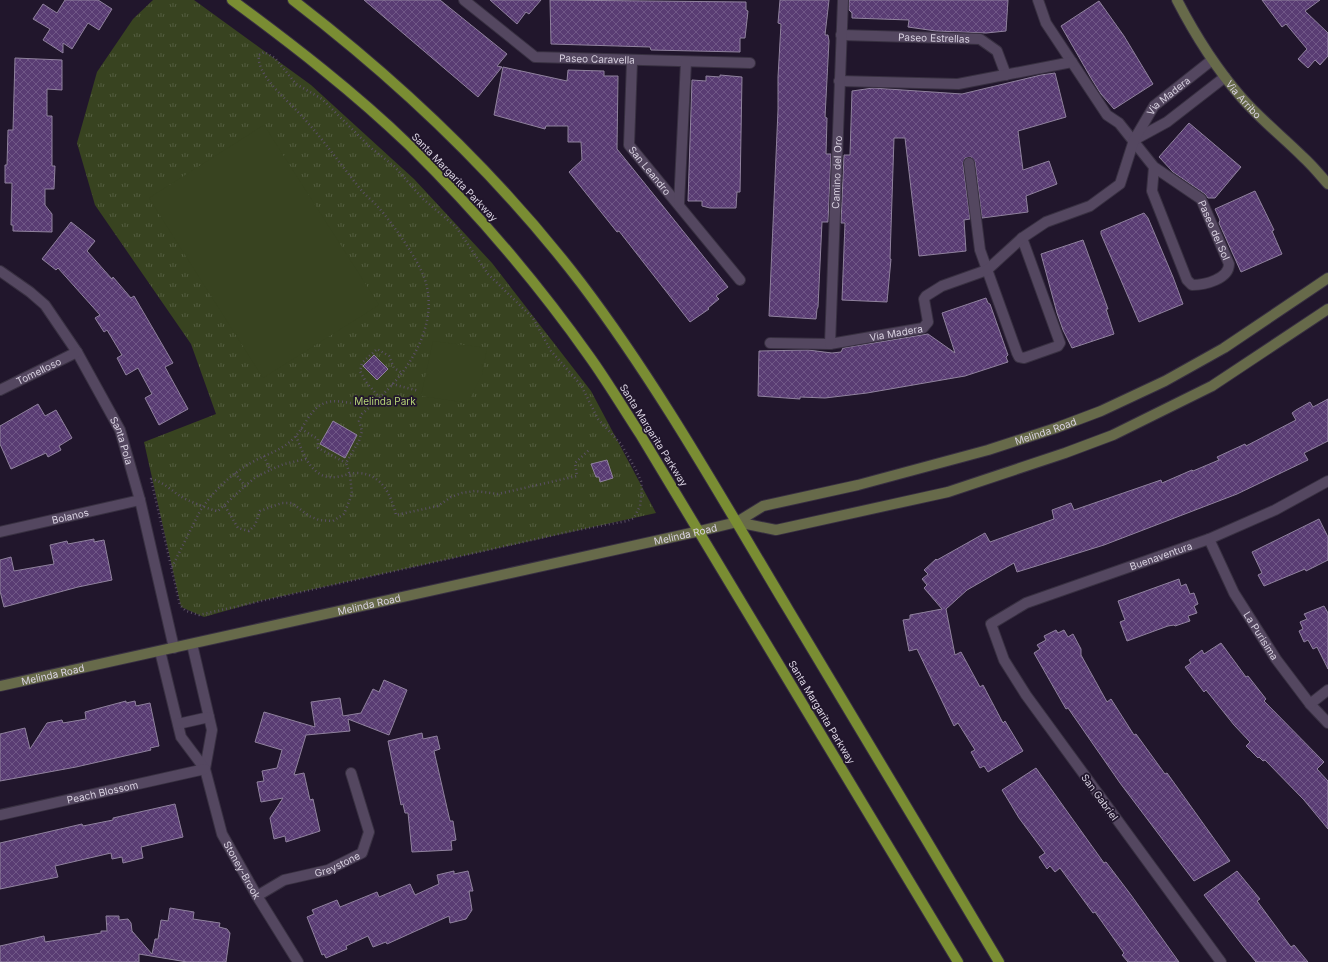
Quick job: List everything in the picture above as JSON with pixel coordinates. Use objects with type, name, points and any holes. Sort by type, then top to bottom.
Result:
[{"type":"main road","name":"Santa Margarita Parkway","points":[[232,0],[298,50],[378,116],[437,173],[518,264],[589,356],[640,434],[700,531],[958,962]]},
{"type":"main road","points":[[293,0],[381,71],[456,140],[528,220],[580,282],[657,393],[737,522],[999,962]]},
{"type":"main road","name":"Via Arribo","points":[[1177,0],[1212,60],[1225,77],[1272,129],[1303,157],[1328,184]]},
{"type":"main road","name":"Melinda Road","points":[[0,686],[700,531],[737,522],[763,506],[858,485],[1023,440],[1101,411],[1165,381],[1224,348],[1328,278]]},
{"type":"main road","name":"Melinda Road","points":[[737,522],[776,530],[948,492],[1065,453],[1113,435],[1212,386],[1328,309]]},
{"type":"street","name":"Paseo Caravella","points":[[464,0],[535,57],[632,61],[750,63]]},
{"type":"street","name":"Camino del Oro","points":[[830,344],[843,0]]},
{"type":"street","name":"Paseo del Sol","points":[[1038,0],[1046,23],[1103,110],[1119,123],[1154,167],[1201,199],[1229,264],[1229,269],[1225,275],[1200,285],[1192,285],[1187,280],[1152,191],[1154,167]]},
{"type":"street","name":"Paseo Estrellas","points":[[841,35],[980,39],[997,51],[1006,75]]},
{"type":"street","name":"Via Madera","points":[[770,343],[830,344],[923,328],[928,322],[924,300],[926,296],[942,286],[987,270],[1022,238],[1046,222],[1090,206],[1120,184],[1134,140],[1154,106],[1212,60]]},
{"type":"street","name":"San Leandro","points":[[632,61],[629,145],[740,280]]},
{"type":"street","name":"San Leandro","points":[[679,204],[686,62]]},
{"type":"street","points":[[839,81],[958,84],[1072,62]]},
{"type":"street","name":"Via Madera","points":[[1134,140],[1167,122],[1225,77]]},
{"type":"street","points":[[969,163],[980,250],[1019,357],[1024,358],[1058,346],[1060,342],[1022,238]]},
{"type":"street","name":"Santa Pola","points":[[0,271],[30,292],[44,305],[77,352],[120,430],[140,500],[174,648]]},
{"type":"street","name":"Tomelloso","points":[[0,390],[77,352]]},
{"type":"street","name":"Buenaventura","points":[[991,624],[1026,603],[1209,539],[1275,510],[1328,481]]},
{"type":"street","name":"Bolanos","points":[[0,532],[140,500]]},
{"type":"street","name":"La Purisima","points":[[1209,539],[1234,593],[1276,659],[1310,704],[1328,723]]},
{"type":"street","name":"San Gabriel","points":[[991,624],[1004,660],[1026,695],[1221,962]]},
{"type":"street","name":"Stoney-Brook","points":[[192,644],[212,730],[205,769]]},
{"type":"street","name":"Stoney-Brook","points":[[160,651],[181,736],[205,769],[222,834],[257,896],[298,962]]},
{"type":"street","points":[[1310,704],[1328,690]]},
{"type":"street","points":[[178,724],[209,717]]},
{"type":"street","name":"Peach Blossom","points":[[0,815],[205,769]]},
{"type":"street","name":"Greystone","points":[[257,896],[284,880],[328,870],[362,853],[368,832],[351,773]]},
{"type":"path","points":[[306,459],[284,464],[256,477],[226,506],[218,511],[211,510],[182,498],[156,480],[151,479],[180,606],[186,611],[199,615],[572,531],[627,521],[634,518],[640,506],[641,481],[635,468],[621,444],[598,419],[581,385],[551,351],[533,318],[488,274],[456,227],[422,198],[394,166],[371,148],[322,99],[296,84],[275,58],[264,52],[259,55],[259,65],[270,82],[322,137],[362,191],[380,209],[420,268],[426,282],[429,302],[426,326],[417,351],[402,373],[380,398],[362,414],[360,421],[362,430],[359,441],[346,463]]},
{"type":"path","points":[[380,398],[360,371],[362,363],[377,349],[389,356],[394,368],[402,373]]},
{"type":"path","points":[[392,384],[419,391]]},
{"type":"path","points":[[172,567],[203,506],[212,494],[235,474],[264,456],[285,446],[296,436],[316,408],[328,402],[371,405]]},
{"type":"path","points":[[226,506],[238,528],[249,531],[255,525],[260,511],[282,503],[292,503],[309,516],[319,520],[334,521],[344,514],[352,494],[350,475],[346,463],[318,448],[318,439],[301,429]]},
{"type":"path","points":[[296,436],[306,459],[311,466],[324,476],[341,478],[357,473],[373,477],[385,486],[392,498],[396,515],[438,506],[451,497],[462,493],[475,491],[498,494],[576,476],[575,463],[589,450]]},
{"type":"path","points":[[264,456],[270,470]]},
{"type":"path","points":[[235,474],[245,486]]},
{"type":"green space","name":"Melinda Park","points":[[153,0],[194,0],[311,85],[414,179],[492,263],[591,391],[656,513],[260,601],[204,617],[181,607],[144,442],[216,414],[191,344],[95,205],[77,143],[97,72],[133,19]]},
{"type":"green space","points":[[264,125],[379,305],[263,378],[149,198]]},
{"type":"green space","points":[[433,341],[487,348],[482,375],[468,403],[421,396]]},
{"type":"building","points":[[65,0],[98,0],[112,9],[99,30],[88,23],[72,49],[63,43],[63,53],[43,40],[50,29],[33,19],[43,4],[57,13]]},
{"type":"building","points":[[364,0],[440,0],[507,54],[497,66],[502,67],[478,97]]},
{"type":"building","points":[[490,0],[541,0],[529,14],[526,12],[517,24]]},
{"type":"building","points":[[550,0],[746,2],[746,10],[748,11],[745,38],[740,38],[740,52],[651,50],[650,47],[551,44]]},
{"type":"building","points":[[780,0],[829,0],[825,35],[828,35],[829,41],[825,117],[827,118],[826,154],[831,154],[828,222],[822,222],[818,307],[816,319],[769,316],[781,24],[778,23]]},
{"type":"building","points":[[849,0],[1008,0],[1006,31],[986,33],[936,31],[908,27],[909,20],[852,18],[852,13],[849,10]]},
{"type":"building","points":[[1262,0],[1320,0],[1305,11],[1328,33],[1328,56],[1320,65],[1315,60],[1308,68],[1298,59],[1307,49],[1286,24],[1282,27]]},
{"type":"building","points":[[1099,1],[1124,36],[1153,84],[1114,109],[1101,94],[1061,26]]},
{"type":"building","points":[[15,58],[62,60],[62,90],[47,89],[47,116],[52,116],[52,166],[55,166],[54,189],[45,189],[45,205],[52,214],[52,232],[13,231],[13,225],[11,225],[12,183],[5,183],[5,165],[7,165],[8,130],[13,130]]},
{"type":"building","points":[[503,67],[567,81],[568,70],[604,71],[604,76],[618,76],[617,149],[728,287],[716,296],[719,299],[708,308],[709,309],[690,322],[619,231],[617,232],[569,172],[582,160],[581,142],[568,142],[568,126],[546,126],[545,129],[494,115]]},
{"type":"building","points":[[1055,73],[1066,117],[1018,131],[1023,170],[1049,161],[1057,184],[1026,196],[1028,212],[982,218],[975,162],[971,157],[965,158],[963,164],[970,219],[964,220],[966,251],[919,256],[905,138],[894,138],[891,259],[887,302],[842,300],[845,223],[841,223],[844,155],[850,155],[852,91],[873,88],[962,94]]},
{"type":"building","points":[[720,75],[742,77],[740,192],[737,192],[736,208],[710,208],[702,206],[702,201],[688,201],[692,80],[706,81],[706,76],[720,77]]},
{"type":"building","points":[[1189,123],[1241,167],[1215,198],[1208,198],[1205,194],[1173,172],[1159,157]]},
{"type":"building","points":[[1255,191],[1274,230],[1272,231],[1282,254],[1241,272],[1219,223],[1220,220],[1215,209]]},
{"type":"building","points":[[1144,213],[1148,218],[1183,304],[1139,322],[1101,231]]},
{"type":"building","points":[[71,222],[95,241],[87,251],[112,279],[113,277],[131,298],[134,296],[173,363],[165,367],[188,409],[159,425],[145,398],[152,394],[138,368],[126,375],[117,358],[122,355],[107,330],[104,332],[95,318],[100,315],[58,268],[56,270],[42,259]]},
{"type":"building","points":[[1083,240],[1108,309],[1106,309],[1114,334],[1072,348],[1057,313],[1041,254]]},
{"type":"building","points":[[986,298],[990,304],[1008,355],[1006,357],[1008,362],[965,376],[867,393],[825,398],[800,397],[800,399],[758,396],[759,351],[808,350],[832,353],[841,352],[843,348],[928,334],[955,353],[942,313]]},
{"type":"building","points":[[374,355],[388,369],[377,380],[363,366]]},
{"type":"building","points":[[1328,399],[1328,441],[1304,453],[1308,460],[1237,494],[1104,545],[1017,572],[1014,563],[967,590],[946,609],[955,655],[961,652],[980,687],[983,685],[1003,723],[1005,721],[1023,751],[988,772],[984,766],[980,768],[971,752],[975,750],[958,723],[954,726],[917,649],[909,651],[903,620],[910,619],[910,615],[942,609],[924,588],[927,585],[922,579],[928,574],[924,570],[936,559],[937,560],[985,533],[990,542],[1054,519],[1052,510],[1071,503],[1074,510],[1161,480],[1162,483],[1219,460],[1217,457],[1245,444],[1246,446],[1296,420],[1292,413],[1310,402],[1313,407]]},
{"type":"building","points":[[38,404],[45,416],[56,410],[72,438],[59,446],[61,450],[48,457],[46,453],[11,469],[0,444],[0,426]]},
{"type":"building","points":[[333,421],[357,435],[345,458],[320,444]]},
{"type":"building","points":[[607,460],[613,478],[600,482],[599,477],[596,477],[591,464]]},
{"type":"building","points":[[1319,519],[1328,537],[1328,560],[1306,571],[1305,569],[1264,586],[1258,575],[1262,573],[1252,552]]},
{"type":"building","points":[[94,539],[94,542],[104,540],[112,580],[78,587],[4,607],[0,591],[0,560],[11,557],[14,571],[54,564],[50,545],[67,541],[68,544]]},
{"type":"building","points":[[1179,579],[1181,586],[1186,584],[1190,594],[1194,593],[1198,604],[1194,606],[1197,613],[1188,616],[1190,621],[1175,626],[1168,626],[1127,641],[1120,622],[1125,620],[1118,601]]},
{"type":"building","points":[[1324,606],[1328,613],[1328,669],[1317,647],[1313,649],[1308,640],[1304,642],[1299,631],[1303,629],[1300,622],[1307,619],[1304,614]]},
{"type":"building","points":[[1056,630],[1058,633],[1064,630],[1068,637],[1073,634],[1081,649],[1081,655],[1107,702],[1111,699],[1134,735],[1136,734],[1165,774],[1167,773],[1230,861],[1194,881],[1120,783],[1068,708],[1066,709],[1034,653],[1040,649],[1037,645],[1046,640],[1044,636]]},
{"type":"building","points":[[1221,643],[1246,677],[1248,676],[1266,699],[1264,701],[1324,762],[1317,769],[1328,781],[1328,829],[1304,800],[1265,760],[1263,761],[1259,757],[1258,758],[1246,746],[1250,742],[1234,725],[1206,690],[1204,692],[1185,667],[1191,663],[1189,660],[1202,650],[1204,654]]},
{"type":"building","points":[[384,680],[407,690],[389,735],[348,719],[350,731],[306,735],[294,775],[304,773],[310,800],[313,799],[320,831],[286,842],[285,836],[274,839],[270,818],[283,798],[261,802],[257,782],[264,781],[262,771],[277,768],[282,750],[255,742],[264,712],[315,727],[311,702],[340,698],[343,716],[361,713],[373,689],[379,692]]},
{"type":"building","points":[[126,701],[126,703],[135,701],[136,706],[150,703],[159,746],[150,748],[151,750],[76,767],[0,781],[0,734],[25,728],[30,749],[47,723],[62,720],[63,723],[86,719],[85,712]]},
{"type":"building","points":[[422,733],[423,739],[437,736],[440,749],[434,751],[450,821],[453,821],[456,840],[451,841],[452,850],[412,852],[408,813],[405,813],[403,804],[401,805],[388,741]]},
{"type":"building","points":[[1036,768],[1104,863],[1106,862],[1131,895],[1179,962],[1128,962],[1122,955],[1124,953],[1095,912],[1093,913],[1060,868],[1055,872],[1050,866],[1047,869],[1039,857],[1045,853],[1019,818],[1002,790]]},
{"type":"building","points":[[175,804],[183,837],[141,847],[143,858],[123,863],[122,857],[112,859],[111,853],[55,866],[58,877],[0,889],[0,843],[82,824],[83,826],[113,820],[113,818]]},
{"type":"building","points":[[454,871],[454,874],[468,871],[473,891],[469,891],[472,910],[466,919],[450,923],[449,916],[387,944],[386,942],[373,947],[368,936],[346,946],[347,949],[326,958],[324,954],[322,955],[307,917],[314,914],[312,910],[337,900],[340,907],[377,892],[379,897],[410,884],[415,895],[439,884],[437,875]]},
{"type":"building","points":[[1237,871],[1260,899],[1257,901],[1291,947],[1294,945],[1308,962],[1256,962],[1243,946],[1204,895]]},
{"type":"building","points":[[170,908],[194,912],[193,919],[220,923],[219,927],[227,929],[230,933],[226,962],[187,962],[139,954],[139,962],[0,962],[0,946],[44,936],[45,942],[101,933],[101,931],[107,931],[106,916],[119,916],[119,920],[128,919],[131,923],[132,931],[152,954],[155,939],[158,939],[161,920],[168,921]]}]
